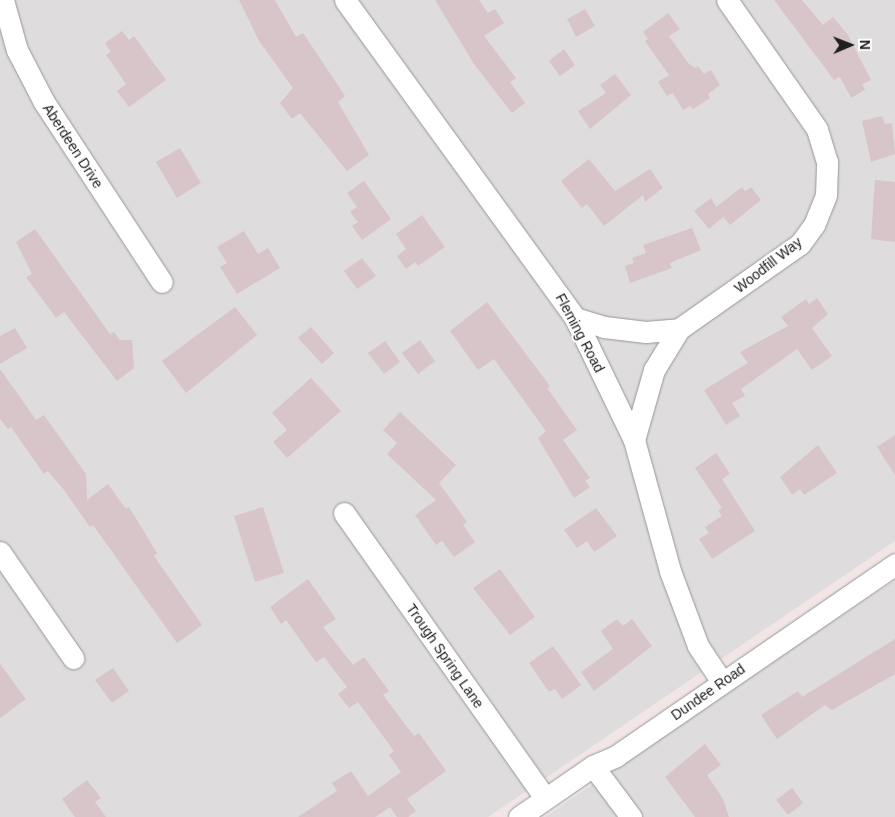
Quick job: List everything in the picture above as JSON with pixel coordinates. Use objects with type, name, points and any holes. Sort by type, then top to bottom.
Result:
[{"type":"street","name":"Aberdeen Drive","points":[[3,0],[17,50],[44,102],[162,282]]},
{"type":"street","name":"Fleming Road","points":[[345,0],[391,69],[575,318],[634,440],[670,571],[698,646],[722,682]]},
{"type":"street","name":"Woodfill Way","points":[[634,440],[654,370],[680,329],[800,244],[814,225],[826,195],[827,162],[817,130],[727,0]]},
{"type":"street","points":[[575,318],[604,327],[646,332],[680,329]]},
{"type":"street","name":"Trough Spring Lane","points":[[344,513],[545,798]]},
{"type":"street","points":[[0,552],[73,658]]},
{"type":"street","name":"Dundee Road","points":[[519,817],[594,766],[616,756],[895,564]]},
{"type":"street","points":[[594,766],[631,817]]},
{"type":"shaded area","points":[[0,0],[895,0],[895,541],[488,817],[0,817]]},
{"type":"shaded area","points":[[895,580],[895,817],[545,817],[739,683]]},
{"type":"building","points":[[239,0],[275,0],[296,37],[303,33],[345,96],[338,102],[369,155],[347,171],[300,113],[292,119],[280,103],[293,88],[259,41]]},
{"type":"building","points":[[435,0],[479,0],[488,13],[495,9],[504,23],[484,36],[516,78],[510,82],[525,103],[512,113],[474,64]]},
{"type":"building","points":[[774,0],[802,0],[823,25],[833,17],[848,35],[871,80],[862,84],[865,90],[851,98],[840,77],[834,80]]},
{"type":"building","points":[[585,9],[595,26],[576,37],[567,19]]},
{"type":"building","points":[[668,13],[680,29],[669,36],[688,63],[695,68],[698,66],[704,74],[711,70],[720,85],[708,94],[710,98],[693,109],[690,106],[683,110],[673,93],[667,96],[658,82],[669,75],[645,41],[648,39],[643,32]]},
{"type":"building","points":[[122,31],[129,40],[134,36],[166,80],[129,107],[117,91],[126,84],[106,55],[111,52],[105,43]]},
{"type":"building","points":[[564,49],[575,65],[560,76],[549,61]]},
{"type":"building","points":[[615,74],[631,95],[590,129],[578,111],[606,93],[600,85]]},
{"type":"building","points":[[882,116],[885,124],[892,123],[895,154],[871,162],[862,121]]},
{"type":"building","points":[[180,148],[201,183],[177,198],[156,162]]},
{"type":"building","points":[[589,159],[615,191],[650,169],[663,188],[645,202],[643,195],[604,226],[587,204],[582,208],[561,181]]},
{"type":"building","points":[[875,180],[895,182],[895,242],[871,239]]},
{"type":"building","points":[[364,181],[391,219],[362,240],[352,226],[358,222],[350,212],[357,207],[347,193]]},
{"type":"building","points":[[742,187],[745,191],[751,187],[761,200],[730,225],[720,213],[723,217],[709,229],[694,211],[711,198],[716,207]]},
{"type":"building","points":[[422,215],[445,247],[418,266],[415,262],[406,269],[397,256],[406,249],[396,234]]},
{"type":"building","points":[[692,228],[701,250],[670,263],[672,268],[630,283],[625,266],[634,263],[632,258],[646,253],[643,245]]},
{"type":"building","points":[[35,229],[110,334],[114,332],[120,340],[132,340],[134,368],[117,381],[64,312],[56,318],[26,277],[32,274],[16,242]]},
{"type":"building","points":[[244,231],[258,254],[268,248],[280,268],[237,294],[220,267],[227,263],[217,247]]},
{"type":"building","points":[[362,258],[376,276],[357,289],[344,271]]},
{"type":"building","points":[[817,298],[828,314],[812,328],[832,356],[812,370],[797,349],[741,389],[745,396],[732,403],[740,416],[726,425],[704,390],[748,363],[740,352],[788,326],[781,317],[806,299],[809,304]]},
{"type":"building","points":[[487,302],[550,386],[547,388],[577,430],[563,440],[590,478],[585,481],[590,487],[574,498],[538,438],[546,431],[494,359],[478,370],[450,331]]},
{"type":"building","points":[[235,307],[257,335],[186,393],[162,361]]},
{"type":"building","points":[[311,327],[334,353],[322,364],[298,338]]},
{"type":"building","points":[[15,328],[27,348],[0,364],[0,336]]},
{"type":"building","points":[[420,340],[435,361],[418,374],[402,353]]},
{"type":"building","points":[[385,341],[400,362],[384,374],[368,353]]},
{"type":"building","points":[[0,369],[36,420],[44,415],[86,474],[87,500],[108,484],[126,509],[129,507],[157,553],[154,556],[202,625],[177,643],[93,525],[90,527],[64,490],[48,471],[44,474],[11,427],[8,429],[0,419]]},
{"type":"building","points":[[311,378],[341,411],[287,458],[273,442],[287,430],[272,413]]},
{"type":"building","points":[[400,412],[456,465],[439,483],[467,522],[463,525],[475,542],[454,557],[442,541],[436,545],[415,515],[436,500],[387,454],[397,443],[383,430]]},
{"type":"building","points":[[895,435],[895,475],[877,447]]},
{"type":"building","points":[[818,445],[837,473],[804,495],[800,489],[792,495],[780,477]]},
{"type":"building","points":[[716,453],[730,474],[722,479],[755,531],[712,559],[699,539],[709,533],[705,527],[722,516],[718,510],[722,508],[695,468]]},
{"type":"building","points":[[263,507],[284,573],[255,582],[234,516]]},
{"type":"building","points":[[596,508],[617,536],[594,552],[587,541],[577,548],[564,530]]},
{"type":"building","points":[[500,569],[535,617],[510,635],[473,588]]},
{"type":"building","points":[[308,579],[336,619],[323,627],[353,665],[364,657],[389,691],[383,695],[414,736],[419,733],[446,771],[407,799],[416,811],[408,817],[397,817],[390,807],[375,817],[298,817],[337,791],[332,783],[351,771],[368,796],[401,772],[389,755],[394,751],[358,702],[349,708],[338,694],[347,687],[324,657],[316,662],[286,620],[281,624],[270,607]]},
{"type":"building","points":[[617,619],[623,626],[632,619],[652,646],[594,691],[581,672],[613,649],[601,631]]},
{"type":"building","points":[[895,639],[895,674],[832,710],[825,705],[777,739],[761,715],[798,691],[802,697]]},
{"type":"building","points":[[553,646],[581,685],[562,699],[555,689],[549,692],[529,663]]},
{"type":"building","points":[[0,664],[26,699],[0,718]]},
{"type":"building","points":[[113,668],[129,691],[112,703],[95,680]]},
{"type":"building","points":[[705,744],[721,765],[707,775],[723,799],[729,817],[695,817],[665,777]]},
{"type":"building","points":[[87,780],[101,798],[95,802],[106,817],[75,817],[62,799]]},
{"type":"building","points":[[792,788],[803,803],[788,815],[776,800]]}]
